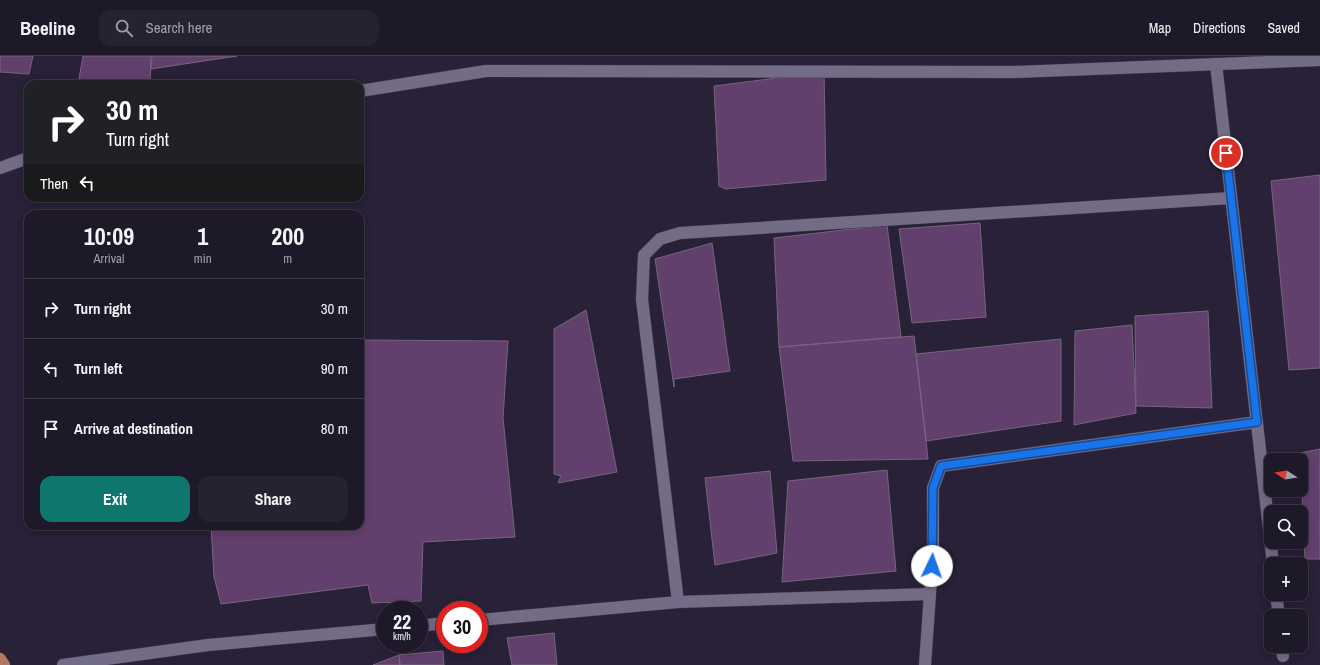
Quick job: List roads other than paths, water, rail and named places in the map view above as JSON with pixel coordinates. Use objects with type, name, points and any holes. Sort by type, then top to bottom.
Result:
[{"type":"main road","points":[[0,659],[4,665]]},
{"type":"street","points":[[364,90],[486,71],[1013,72],[1320,60]]},
{"type":"street","points":[[1216,64],[1272,557]]},
{"type":"street","points":[[0,168],[24,159]]},
{"type":"street","points":[[678,602],[642,299],[644,254],[660,239],[680,233],[1231,198]]},
{"type":"street","points":[[925,665],[933,551],[933,488],[941,466],[1257,422]]},
{"type":"street","points":[[488,619],[678,602],[930,594]]},
{"type":"street","points":[[63,665],[208,644],[376,630]]}]
